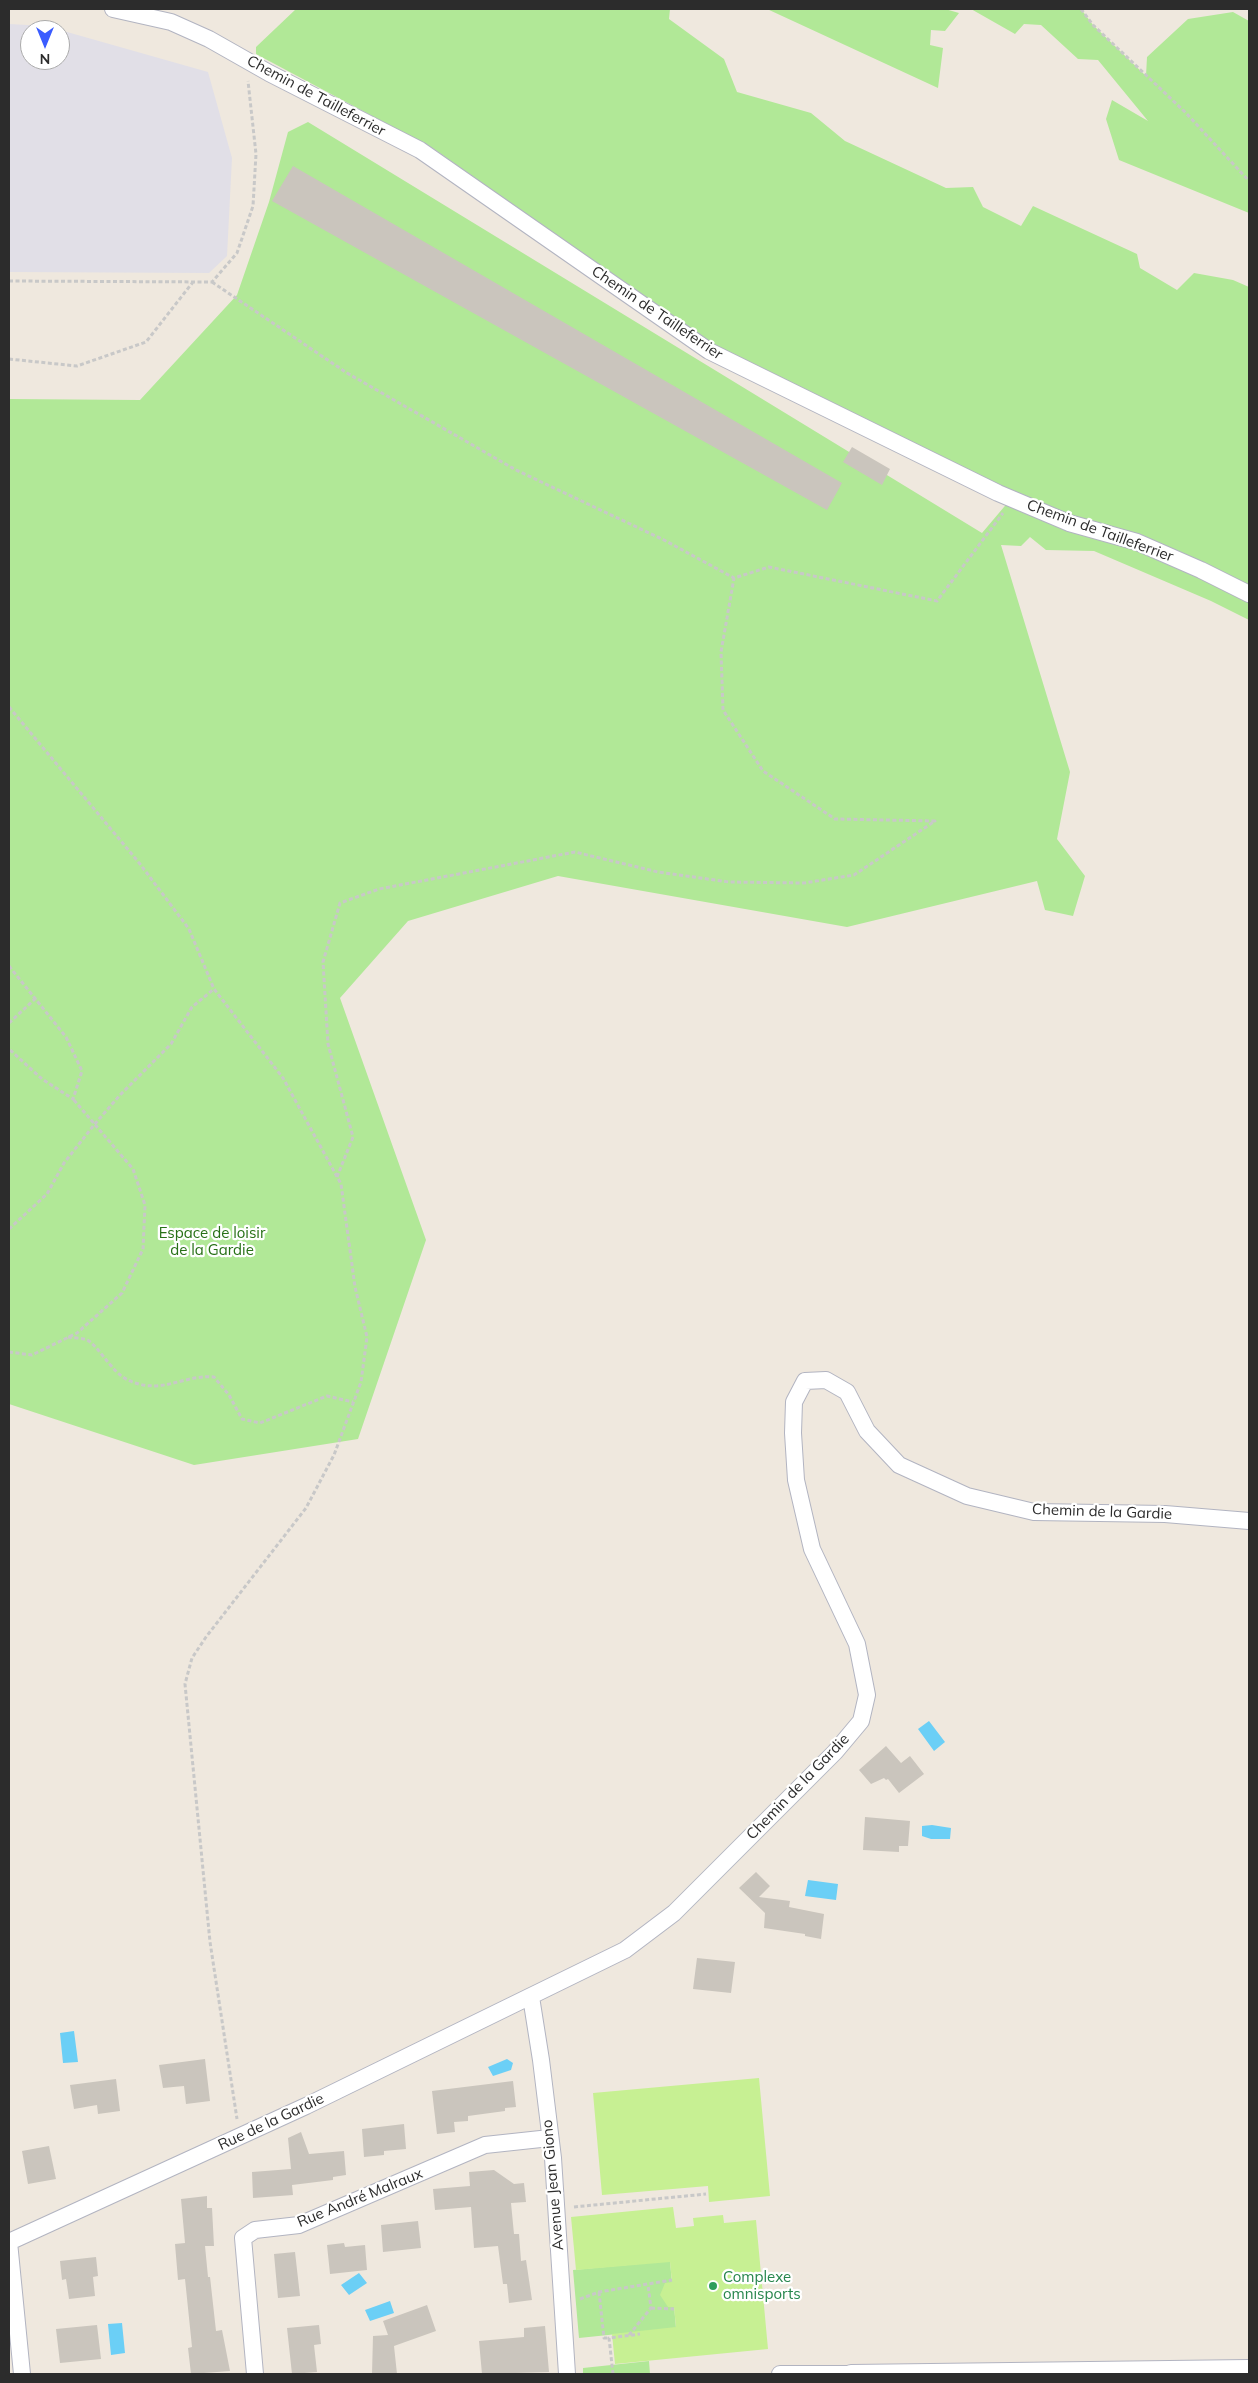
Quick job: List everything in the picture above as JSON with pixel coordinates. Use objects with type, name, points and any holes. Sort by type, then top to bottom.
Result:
[{"type":"street","name":"Chemin de Tailleferrier","points":[[113,9],[171,22],[209,39],[420,150],[708,351],[1013,500],[1069,523],[1137,542],[1201,570],[1249,594]]},
{"type":"street","name":"Chemin de la Gardie","points":[[531,1998],[624,1950],[674,1913],[835,1752],[861,1721],[867,1695],[857,1644],[812,1549],[796,1480],[793,1433],[794,1402],[805,1381],[826,1380],[847,1392],[867,1431],[899,1465],[966,1496],[1034,1512],[1165,1514],[1249,1521]]},
{"type":"street","name":"Rue de la Gardie","points":[[9,2242],[240,2137],[531,1998]]},
{"type":"street","name":"Avenue Jean Giono","points":[[531,1998],[539,2043],[550,2138],[567,2374]]},
{"type":"street","name":"Rue André Malraux","points":[[255,2374],[243,2238],[255,2230],[299,2225],[485,2145],[550,2138]]},
{"type":"street","points":[[9,2242],[22,2374]]},
{"type":"street","points":[[780,2374],[1249,2368]]},
{"type":"path","points":[[1080,9],[1093,25],[1185,112],[1249,181]]},
{"type":"path","points":[[212,282],[237,253],[253,206],[256,154],[246,70],[248,61]]},
{"type":"path","points":[[9,281],[212,282],[348,373],[516,470],[664,540],[734,578],[769,568],[937,601],[1013,500]]},
{"type":"path","points":[[9,359],[77,366],[146,342],[194,282]]},
{"type":"path","points":[[337,1177],[353,1137],[328,1044],[323,962],[340,903],[379,888],[575,852],[658,872],[729,882],[804,883],[854,875],[935,821],[835,819],[763,771],[723,710],[721,652],[734,578]]},
{"type":"path","points":[[9,707],[140,864],[189,929],[214,989],[284,1078],[341,1184],[355,1288],[367,1337],[360,1382],[334,1455],[306,1508],[206,1636],[192,1658],[184,1684],[210,1942],[240,2137]]},
{"type":"path","points":[[9,966],[66,1037],[82,1071],[73,1099]]},
{"type":"path","points":[[9,1228],[47,1194],[64,1163],[94,1125],[120,1095],[149,1068],[170,1044],[192,1007],[214,989]]},
{"type":"path","points":[[9,1023],[36,998]]},
{"type":"path","points":[[9,1049],[42,1079],[73,1099],[133,1169],[145,1205],[143,1249],[122,1293],[77,1332],[68,1337],[32,1355],[9,1352]]},
{"type":"path","points":[[68,1337],[88,1341],[108,1364],[127,1380],[150,1386],[178,1384],[199,1376],[214,1377],[228,1395],[242,1420],[260,1423],[326,1396],[353,1402]]},
{"type":"path","points":[[556,2209],[706,2194]]},
{"type":"path","points":[[562,2302],[575,2301],[599,2292],[672,2280]]},
{"type":"path","points":[[629,2336],[651,2308],[648,2285]]},
{"type":"path","points":[[599,2292],[604,2338],[640,2334]]},
{"type":"path","points":[[651,2308],[674,2309]]},
{"type":"path","points":[[609,2338],[612,2374]]},
{"type":"shaded area","points":[[9,24],[20,25],[20,70],[70,70],[70,33],[208,72],[232,158],[227,256],[209,273],[9,272]]},
{"type":"green space","name":"Espace de loisir de la Gardie","points":[[296,9],[670,9],[669,19],[724,59],[737,92],[811,113],[845,141],[946,188],[973,187],[983,207],[1021,226],[1033,206],[1137,254],[1140,268],[1177,290],[1194,273],[1233,280],[1249,287],[1249,620],[1211,601],[1094,551],[1046,550],[1030,537],[1021,546],[1001,545],[1070,772],[1057,839],[1085,876],[1073,916],[1045,910],[1037,881],[847,927],[558,876],[408,921],[340,998],[426,1240],[358,1439],[194,1465],[9,1404],[9,399],[140,400],[237,295],[269,202],[288,132],[308,122],[982,533],[1015,494],[714,347],[434,149],[256,54],[256,47]]},
{"type":"green space","points":[[767,9],[945,9],[959,13],[945,31],[931,30],[930,45],[943,48],[938,88]]},
{"type":"green space","points":[[971,9],[1081,9],[1093,25],[1146,76],[1147,57],[1188,19],[1233,12],[1249,21],[1249,213],[1119,160],[1106,119],[1112,100],[1148,121],[1098,60],[1078,59],[1041,25],[1024,24],[1015,34]]},
{"type":"green space","points":[[759,2078],[770,2196],[709,2202],[708,2186],[602,2195],[593,2093]]},
{"type":"green space","name":"Complexe omnisports","points":[[673,2207],[676,2228],[694,2226],[693,2218],[723,2215],[724,2223],[756,2220],[768,2349],[615,2364],[612,2334],[676,2327],[674,2307],[668,2307],[660,2295],[665,2283],[672,2282],[670,2262],[576,2270],[571,2217]]},
{"type":"green space","points":[[670,2261],[676,2328],[579,2338],[573,2270]]},
{"type":"green space","points":[[649,2361],[650,2374],[583,2374],[583,2368]]},
{"type":"water","points":[[929,1721],[945,1742],[934,1751],[918,1729]]},
{"type":"water","points":[[932,1825],[951,1828],[950,1839],[931,1839],[922,1836],[922,1826]]},
{"type":"water","points":[[808,1880],[838,1884],[836,1900],[805,1896]]},
{"type":"water","points":[[74,2031],[78,2062],[63,2063],[60,2033]]},
{"type":"water","points":[[507,2059],[513,2063],[511,2070],[493,2076],[488,2067]]},
{"type":"water","points":[[359,2273],[367,2283],[349,2295],[341,2285]]},
{"type":"water","points":[[390,2301],[394,2313],[370,2321],[365,2310]]},
{"type":"water","points":[[122,2323],[125,2353],[111,2355],[108,2324]]},
{"type":"building","points":[[293,166],[842,483],[827,510],[272,201]]},
{"type":"building","points":[[852,447],[890,469],[882,485],[843,462]]},
{"type":"building","points":[[886,1746],[901,1763],[910,1756],[924,1774],[899,1793],[888,1779],[884,1778],[871,1784],[859,1770]]},
{"type":"building","points":[[865,1817],[910,1821],[908,1846],[899,1846],[899,1852],[863,1850]]},
{"type":"building","points":[[756,1872],[770,1886],[759,1897],[790,1901],[789,1907],[824,1914],[821,1939],[805,1936],[805,1934],[764,1928],[765,1913],[739,1888]]},
{"type":"building","points":[[697,1958],[735,1962],[731,1993],[693,1989]]},
{"type":"building","points":[[205,2059],[210,2101],[186,2104],[184,2086],[163,2088],[159,2065]]},
{"type":"building","points":[[116,2079],[120,2111],[98,2114],[97,2105],[74,2109],[70,2085]]},
{"type":"building","points":[[513,2081],[516,2107],[505,2108],[505,2111],[468,2116],[468,2121],[454,2122],[455,2132],[437,2134],[432,2091]]},
{"type":"building","points":[[404,2124],[406,2149],[384,2151],[384,2155],[364,2157],[362,2129]]},
{"type":"building","points":[[301,2132],[309,2154],[344,2151],[346,2175],[333,2177],[333,2180],[292,2185],[293,2195],[253,2198],[252,2172],[291,2169],[288,2138]]},
{"type":"building","points":[[49,2146],[56,2179],[28,2184],[22,2151]]},
{"type":"building","points":[[494,2170],[514,2184],[524,2183],[526,2202],[511,2203],[514,2234],[519,2234],[521,2261],[526,2260],[532,2300],[509,2303],[507,2284],[503,2284],[498,2246],[474,2248],[471,2207],[435,2210],[433,2189],[470,2186],[469,2172]]},
{"type":"building","points":[[207,2196],[207,2208],[212,2208],[214,2246],[205,2246],[208,2277],[210,2277],[216,2331],[222,2330],[230,2371],[191,2374],[188,2348],[192,2347],[185,2279],[178,2280],[175,2244],[185,2243],[181,2199]]},
{"type":"building","points":[[418,2221],[421,2248],[383,2252],[381,2225]]},
{"type":"building","points":[[344,2243],[345,2247],[365,2245],[367,2270],[330,2274],[327,2245]]},
{"type":"building","points":[[295,2252],[300,2296],[278,2298],[274,2254]]},
{"type":"building","points":[[96,2257],[98,2276],[93,2277],[95,2296],[69,2299],[66,2279],[62,2280],[60,2261]]},
{"type":"building","points":[[427,2305],[436,2331],[394,2346],[397,2374],[372,2374],[373,2336],[388,2335],[383,2321]]},
{"type":"building","points":[[97,2325],[101,2359],[60,2363],[56,2329]]},
{"type":"building","points":[[319,2325],[321,2344],[314,2345],[317,2372],[292,2374],[287,2328]]},
{"type":"building","points":[[545,2326],[549,2372],[482,2374],[479,2341],[524,2337],[524,2328]]},
{"type":"place","name":"Complexe omnisports","points":[[713,2286]]}]
